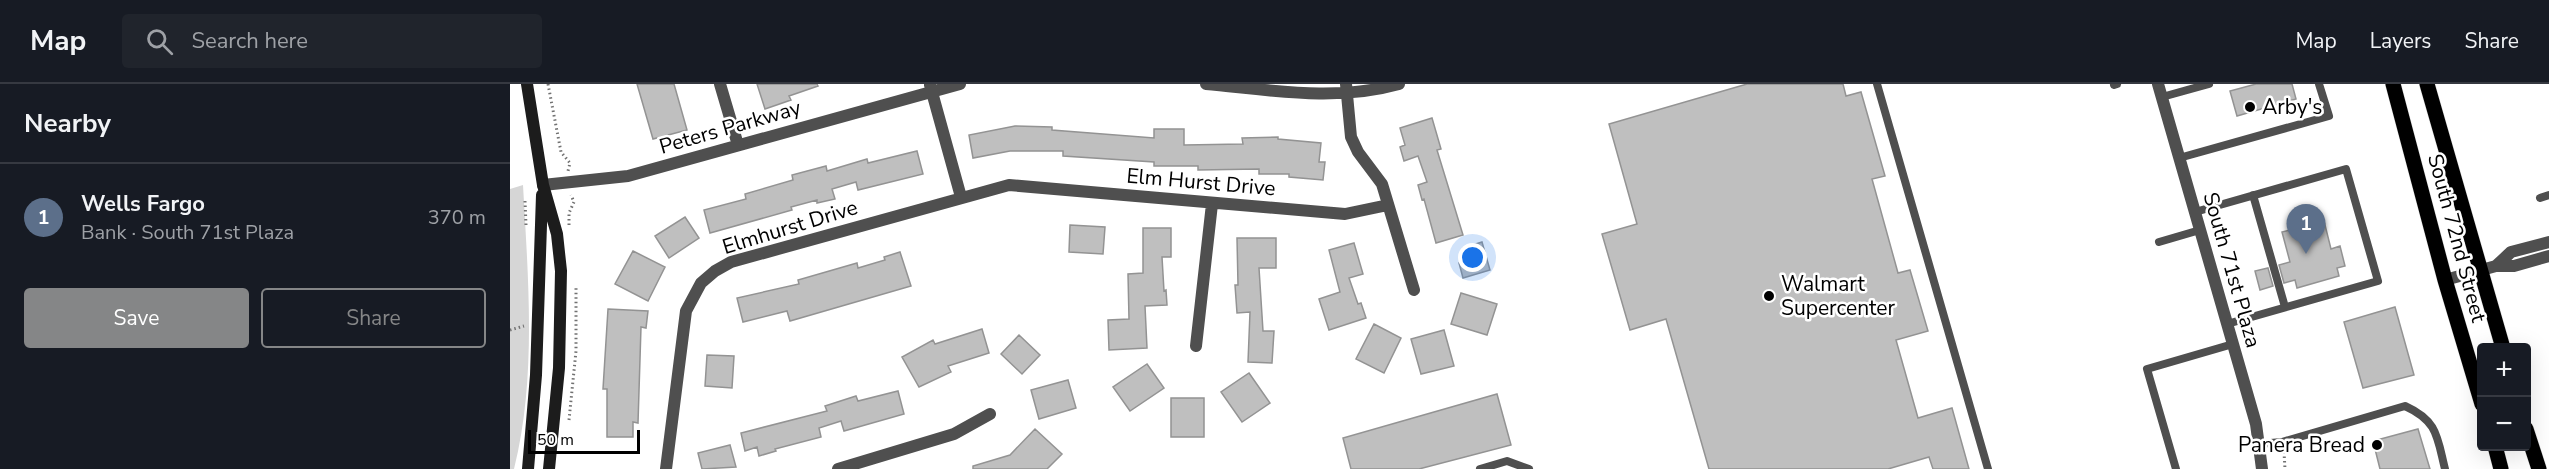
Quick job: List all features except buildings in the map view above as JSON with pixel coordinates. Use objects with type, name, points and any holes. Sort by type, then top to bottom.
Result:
[{"type":"main road","name":"South 72nd Street","points":[[2393,84],[2479,397]]},
{"type":"main road","name":"South 72nd Street","points":[[2427,84],[2488,268],[2502,343]]},
{"type":"main road","points":[[2531,444],[2539,469]]},
{"type":"main road","points":[[2495,451],[2501,469]]},
{"type":"street","points":[[527,84],[543,185],[557,234],[561,271],[559,368],[549,469]]},
{"type":"street","points":[[720,84],[738,145]]},
{"type":"street","name":"Peters Parkway","points":[[543,185],[628,176],[931,88],[960,84]]},
{"type":"street","points":[[1206,84],[1325,96],[1347,89],[1399,84]]},
{"type":"street","name":"South 71st Plaza","points":[[2158,84],[2233,344],[2259,444],[2262,469]]},
{"type":"street","points":[[931,88],[961,197]]},
{"type":"street","points":[[1347,89],[1349,127],[1354,145],[1382,184],[1414,290]]},
{"type":"street","points":[[528,469],[538,353],[543,185]]},
{"type":"street","name":"Elmhurst Drive","points":[[666,469],[683,322],[686,311],[701,283],[715,271],[731,262],[1009,185]]},
{"type":"street","name":"Elm Hurst Drive","points":[[1009,185],[1345,214],[1388,205]]},
{"type":"street","points":[[1196,346],[1212,204]]},
{"type":"street","points":[[2488,268],[2511,252],[2549,242]]},
{"type":"street","points":[[2445,280],[2488,268],[2514,266],[2549,256]]},
{"type":"street","points":[[838,469],[954,434],[990,414]]},
{"type":"lane","points":[[1877,84],[1988,469]]},
{"type":"lane","points":[[2162,97],[2209,84]]},
{"type":"lane","points":[[2179,158],[2329,116],[2319,84]]},
{"type":"lane","points":[[2195,212],[2346,169],[2378,281],[2227,324]]},
{"type":"lane","points":[[2253,195],[2285,307]]},
{"type":"lane","points":[[2159,242],[2200,230]]},
{"type":"lane","points":[[2176,469],[2147,369],[2233,344]]},
{"type":"lane","points":[[2259,444],[2282,442],[2405,406],[2420,413],[2433,426],[2445,469]]},
{"type":"lane","points":[[1480,469],[1507,461],[1529,469]]},
{"type":"path","points":[[548,84],[561,152],[570,163],[567,167],[569,183]]},
{"type":"path","points":[[510,330],[529,326]]},
{"type":"path","points":[[2284,452],[2285,469]]},
{"type":"shaded area","points":[[523,185],[528,291],[528,363],[521,434],[514,469],[510,469],[510,189]]},
{"type":"place","name":"Arby's","points":[[2250,107]]},
{"type":"place","name":"Wells Fargo","points":[[2306,254]]},
{"type":"place","name":"Walmart Supercenter","points":[[1769,296]]},
{"type":"place","name":"Panera Bread","points":[[2377,445]]}]
